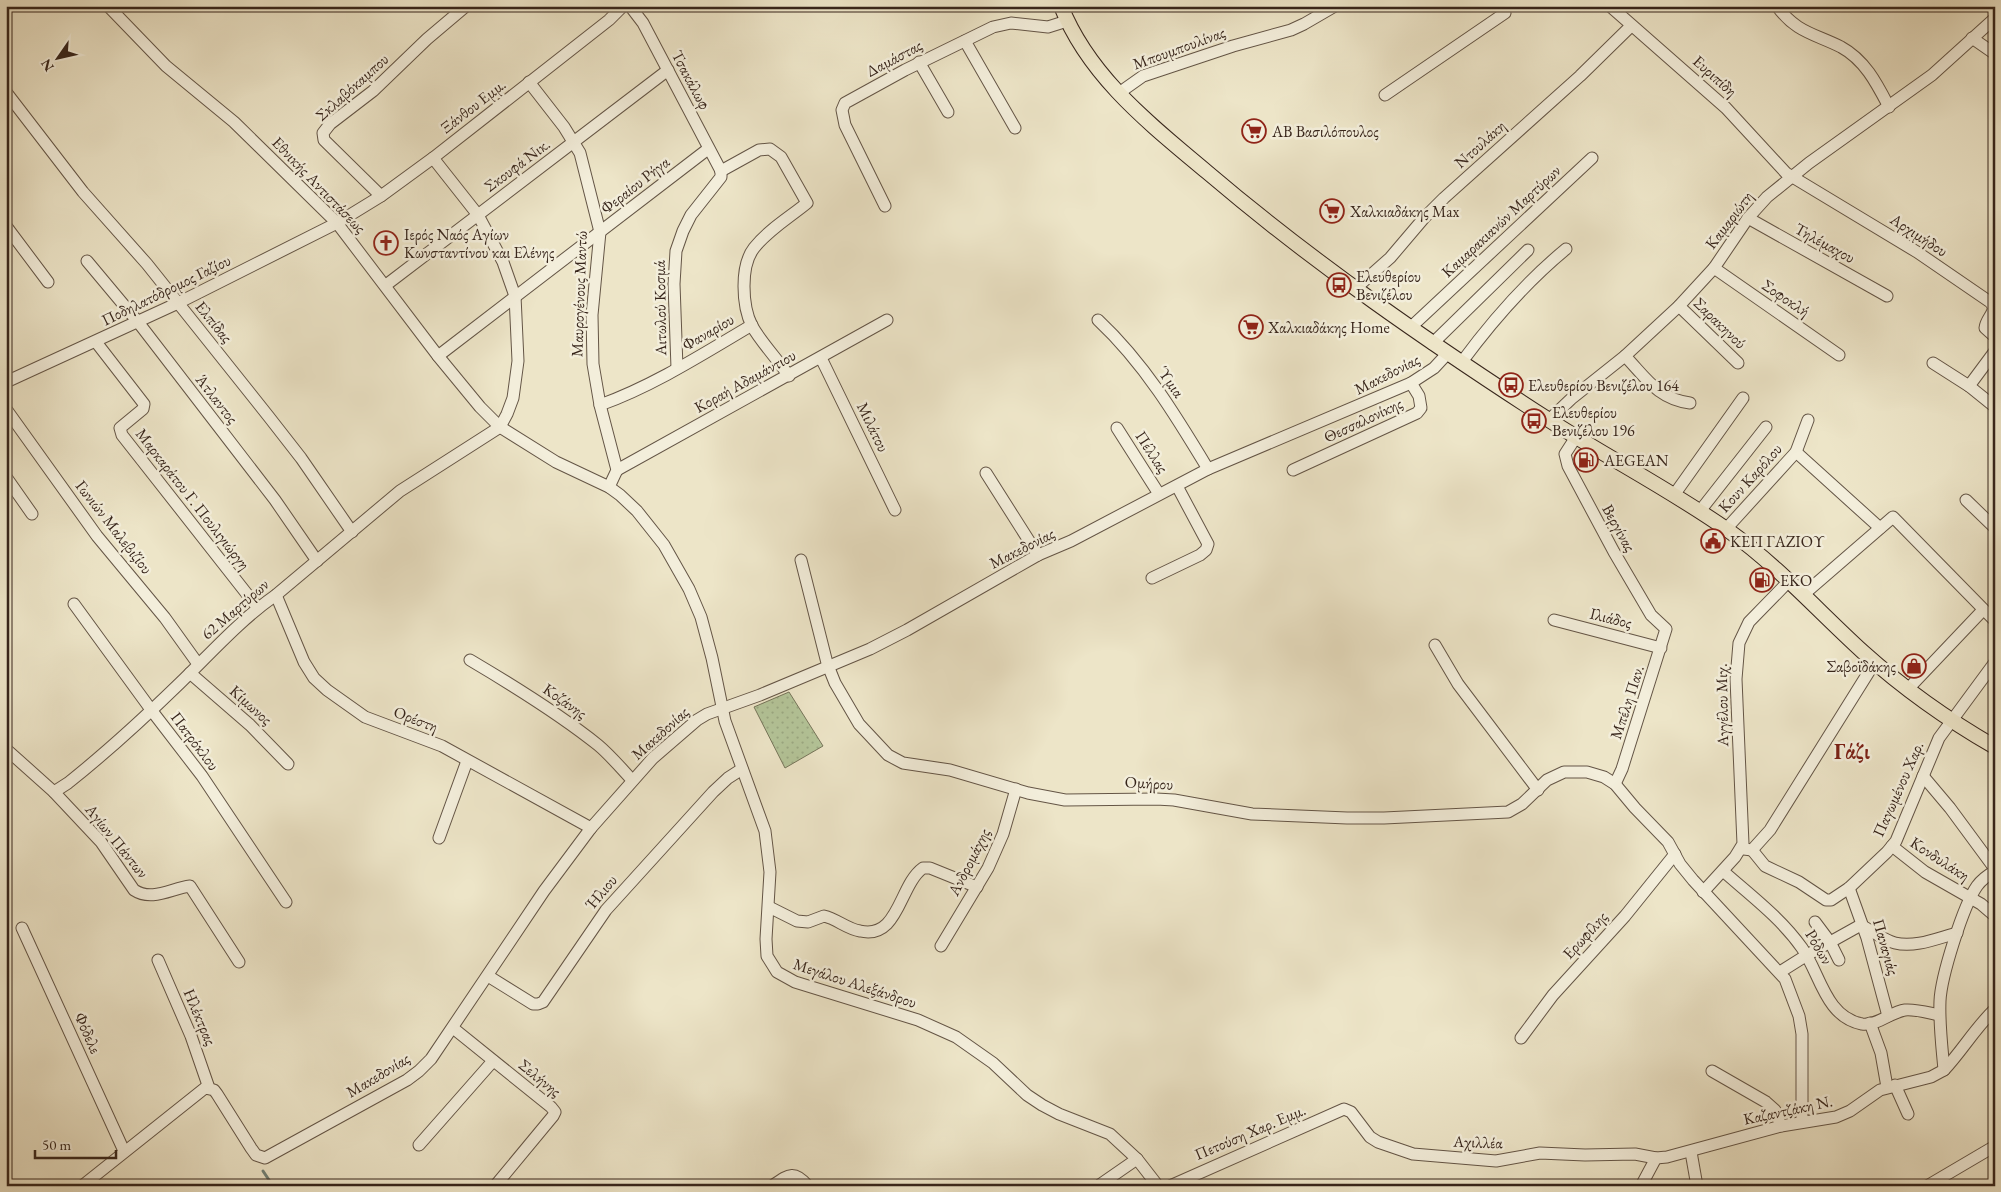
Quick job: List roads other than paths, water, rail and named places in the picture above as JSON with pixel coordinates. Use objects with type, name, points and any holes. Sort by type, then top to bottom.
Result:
[{"type":"main road","points":[[1061,6],[1067,21],[1092,63],[1119,93],[1157,129],[1289,241],[1447,354],[1576,437],[1674,495],[1726,529],[1790,580],[1875,662],[1908,689],[1995,748]]},
{"type":"street","name":"Εθνικής Αντιστάσεως","points":[[108,6],[166,66],[234,122],[338,224],[438,356],[480,407],[500,427],[556,462],[609,488]]},
{"type":"street","name":"Σκλαβόκαμπου","points":[[381,196],[324,140],[323,132],[330,124],[373,91],[466,6]]},
{"type":"street","name":"Ξάνθου Εμμ.","points":[[338,224],[381,196],[433,158],[609,20],[623,6]]},
{"type":"street","name":"Τσακάλωφ","points":[[630,6],[643,24],[721,171]]},
{"type":"street","name":"Μπουμπουλίνας","points":[[1119,93],[1126,86],[1143,76],[1233,46],[1291,30],[1335,6]]},
{"type":"street","points":[[1385,95],[1505,13],[1499,6]]},
{"type":"street","name":"Ευριπίδη","points":[[1610,6],[1722,104],[1750,132],[1782,169],[1792,176]]},
{"type":"street","points":[[1777,6],[1787,19],[1800,30],[1842,48],[1856,58],[1872,76],[1889,107]]},
{"type":"street","name":"Καμαριώτη","points":[[1549,420],[1571,399],[1625,356],[1679,306],[1714,268],[1748,218],[1761,203],[1792,176],[1932,75],[1995,18]]},
{"type":"street","name":"Δαμάστας","points":[[885,206],[845,125],[842,110],[849,100],[919,62],[985,31],[1005,24],[1048,27],[1067,21]]},
{"type":"street","name":"Ντουλάκη","points":[[1355,290],[1390,258],[1438,203],[1580,76],[1631,26]]},
{"type":"street","points":[[1972,38],[1995,54]]},
{"type":"street","points":[[965,41],[1015,128]]},
{"type":"street","points":[[919,62],[948,112]]},
{"type":"street","name":"Σκουφά Νικ.","points":[[386,285],[668,70]]},
{"type":"street","name":"Μαυρογένους Μαντώ","points":[[529,82],[574,142],[580,153],[600,232],[592,315],[593,364],[600,405],[617,470]]},
{"type":"street","name":"Ελπίδας","points":[[6,92],[83,192],[147,264],[290,444],[352,532]]},
{"type":"street","name":"Φεραίου Ρήγα","points":[[438,356],[708,148]]},
{"type":"street","points":[[721,171],[759,150],[770,149],[781,157],[807,203],[759,242],[749,256],[744,277],[746,302],[752,325],[789,376]]},
{"type":"street","points":[[433,158],[478,215],[504,262],[514,296],[518,372],[513,398],[500,427]]},
{"type":"street","name":"Καμαρακιανών Μαρτύρων","points":[[1410,328],[1592,158]]},
{"type":"street","name":"Αιτωλού Κοσμά","points":[[677,368],[675,256],[682,231],[691,215],[720,177],[721,171]]},
{"type":"street","name":"Αρχιμήδου","points":[[1792,176],[1894,237],[1986,299],[1994,308],[1985,328],[1995,337]]},
{"type":"street","name":"Τηλέμαχου","points":[[1748,218],[1887,296]]},
{"type":"street","name":"Ποδηλατόδρομος Γαζίου","points":[[6,382],[178,303],[338,224]]},
{"type":"street","points":[[6,226],[48,282]]},
{"type":"street","points":[[1461,363],[1518,293],[1566,249]]},
{"type":"street","points":[[1432,344],[1528,250]]},
{"type":"street","name":"Άτλαντος","points":[[87,261],[138,322],[275,500],[317,561]]},
{"type":"street","name":"Σοφοκλή","points":[[1714,268],[1839,354]]},
{"type":"street","name":"Σαρακηνού","points":[[1679,306],[1738,363]]},
{"type":"street","name":"Κοραή Αδαμάντιου","points":[[617,470],[887,320]]},
{"type":"street","name":"Ύμια","points":[[1098,320],[1126,348],[1149,377],[1208,469]]},
{"type":"street","name":"Φαναρίου","points":[[600,405],[618,399],[677,368],[752,325]]},
{"type":"street","name":"Μαρκαράτου Γ. Πουλιγιώργη","points":[[96,342],[144,404],[142,409],[120,428],[122,436],[258,608]]},
{"type":"street","points":[[1969,386],[1995,351]]},
{"type":"street","name":"Μακεδονίας","points":[[209,1088],[217,1094],[250,1148],[256,1155],[265,1158],[302,1140],[418,1072],[431,1059],[453,1028],[544,891],[591,828],[632,780],[682,732],[702,716],[746,701],[828,667],[907,630],[1038,555],[1071,541],[1208,469],[1411,383],[1434,368],[1447,354]]},
{"type":"street","points":[[1625,356],[1662,394],[1672,399],[1690,402]]},
{"type":"street","name":"Μιλάτου","points":[[821,358],[895,510]]},
{"type":"street","points":[[1933,363],[1969,386],[1995,408]]},
{"type":"street","name":"Θεσσαλονίκης","points":[[1293,470],[1417,413],[1420,408],[1419,396],[1411,383]]},
{"type":"street","points":[[1674,495],[1743,398]]},
{"type":"street","name":"Γωνιών Μαλεβιζίου","points":[[6,409],[97,536],[165,618],[198,664]]},
{"type":"street","name":"Κουν Καρόλου","points":[[1726,529],[1796,452],[1808,420]]},
{"type":"street","name":"62 Μαρτύρων","points":[[54,792],[90,765],[152,711],[198,664],[258,608],[400,492],[500,427]]},
{"type":"street","name":"Πέλλας","points":[[1117,428],[1159,494]]},
{"type":"street","points":[[1700,511],[1766,428]]},
{"type":"street","name":"Βεργίνας","points":[[1576,437],[1565,454],[1568,466],[1645,606],[1654,619],[1666,629]]},
{"type":"street","points":[[1796,452],[1880,528]]},
{"type":"street","points":[[609,488],[617,470]]},
{"type":"street","points":[[986,473],[1038,555]]},
{"type":"street","points":[[6,477],[32,514]]},
{"type":"street","points":[[1152,578],[1200,555],[1206,550],[1208,544],[1177,486]]},
{"type":"street","name":"Μεγάλου Αλεξάνδρου","points":[[609,488],[628,502],[647,522],[664,545],[689,589],[705,633],[725,721],[766,840],[770,872],[766,951],[772,968],[781,975],[802,984],[918,1020],[947,1032],[970,1045],[1042,1105],[1059,1114],[1110,1134],[1137,1159],[1158,1186]]},
{"type":"street","points":[[1966,500],[1995,528]]},
{"type":"street","points":[[1804,594],[1894,517],[1995,621]]},
{"type":"street","name":"Ομήρου","points":[[801,560],[828,667],[839,692],[859,724],[893,759],[910,765],[950,770],[1045,797],[1065,800],[1174,800],[1252,814],[1375,818],[1508,812],[1522,804],[1552,777],[1564,772],[1572,771],[1593,774],[1615,784]]},
{"type":"street","name":"Αγγέλου Μιχ.","points":[[1747,849],[1743,832],[1736,679],[1739,643],[1749,622],[1790,580]]},
{"type":"street","name":"Ορέστη","points":[[276,595],[304,662],[314,678],[327,690],[365,717],[428,740],[591,828]]},
{"type":"street","name":"Πατρόκλου","points":[[74,604],[202,776],[286,902]]},
{"type":"street","points":[[1908,689],[1983,610]]},
{"type":"street","name":"Ιλιάδος","points":[[1554,620],[1661,648]]},
{"type":"street","name":"Μπέλη Παν.","points":[[1615,784],[1622,769],[1636,719],[1666,629]]},
{"type":"street","points":[[1434,645],[1458,684],[1538,790]]},
{"type":"street","name":"Κοζάνης","points":[[470,660],[519,689],[577,729],[598,745],[632,780]]},
{"type":"street","points":[[1703,892],[1722,871],[1747,849],[1764,839],[1875,662]]},
{"type":"street","name":"Παγωμένου Χαρ.","points":[[1747,849],[1765,866],[1806,886],[1826,900],[1833,899],[1849,888],[1892,846],[1899,836],[1934,748],[1951,719],[1995,662]]},
{"type":"street","name":"Κίμωνος","points":[[190,673],[250,725],[288,764]]},
{"type":"street","points":[[6,749],[54,792]]},
{"type":"street","points":[[439,838],[467,761]]},
{"type":"street","name":"Ήλιου","points":[[488,976],[533,1004],[543,1002],[606,910],[708,797],[728,778],[742,769]]},
{"type":"street","points":[[1923,776],[1950,808],[1995,870],[1978,884],[1971,898],[1957,933],[1942,982],[1940,1014],[1944,1070]]},
{"type":"street","points":[[1615,784],[1634,808],[1664,837],[1680,864],[1703,892],[1750,943],[1780,972],[1792,996],[1801,1026],[1802,1122]]},
{"type":"street","name":"Ανδρομάχης","points":[[941,946],[977,887],[997,849],[1016,789]]},
{"type":"street","name":"Αγίων Πάντων","points":[[54,792],[101,842],[134,890],[139,894],[150,895],[190,886],[239,962]]},
{"type":"street","name":"Κονδυλάκη","points":[[1892,846],[1925,872],[1971,898],[1995,916]]},
{"type":"street","name":"Ερωφίλης","points":[[1521,1038],[1553,995],[1625,916],[1675,854]]},
{"type":"street","points":[[769,907],[797,921],[808,922],[824,916],[834,919],[851,929],[870,932],[887,925],[915,876],[923,868],[930,868],[977,887]]},
{"type":"street","name":"Ρόδων","points":[[1722,871],[1784,925],[1807,955],[1826,995],[1833,1005],[1858,1023],[1870,1023]]},
{"type":"street","name":"Παναγιάς","points":[[1849,888],[1864,926],[1888,1016]]},
{"type":"street","points":[[1815,922],[1830,942],[1839,960]]},
{"type":"street","points":[[1780,972],[1854,928],[1864,926],[1889,940],[1901,944],[1916,944],[1957,933]]},
{"type":"street","name":"Φόδελε","points":[[22,928],[124,1151]]},
{"type":"street","name":"Ηλέκτρας","points":[[158,960],[193,1042],[209,1088]]},
{"type":"street","points":[[1944,1070],[1958,1055],[1977,1027],[1995,1009]]},
{"type":"street","points":[[1908,1114],[1891,1086],[1870,1023],[1909,1010],[1940,1014]]},
{"type":"street","name":"Σελήνης","points":[[453,1028],[555,1112],[495,1186]]},
{"type":"street","points":[[419,1145],[493,1061]]},
{"type":"street","name":"Καζαντζάκη Ν.","points":[[1656,1158],[1690,1152],[1780,1126],[1841,1116],[1873,1094],[1891,1086],[1931,1077],[1944,1070]]},
{"type":"street","points":[[1712,1071],[1766,1102],[1775,1110],[1780,1126]]},
{"type":"street","points":[[82,1186],[199,1092],[209,1088]]},
{"type":"street","name":"Αχιλλέα","points":[[1344,1109],[1350,1112],[1370,1136],[1378,1142],[1413,1154],[1496,1161],[1540,1153],[1585,1155],[1635,1154],[1656,1158]]},
{"type":"street","name":"Πετούση Χαρ. Εμμ.","points":[[1170,1186],[1344,1109]]},
{"type":"street","points":[[1927,1186],[1995,1146]]},
{"type":"street","points":[[1690,1152],[1697,1186]]},
{"type":"street","points":[[1641,1186],[1656,1158]]},
{"type":"street","points":[[1098,1186],[1137,1159]]},
{"type":"street","points":[[772,1186],[792,1174],[802,1178],[808,1186]]},
{"type":"waterway","points":[[263,1171],[273,1186]]},
{"type":"place","name":"ΑΒ Βασιλόπουλος","points":[[1254,131]]},
{"type":"place","name":"Χαλκιαδάκης Max","points":[[1332,211]]},
{"type":"place","name":"Ιερός Ναός Αγίων Κωνσταντίνου και Ελένης","points":[[386,243]]},
{"type":"place","name":"Ελευθερίου Βενιζέλου","points":[[1339,285]]},
{"type":"place","name":"Χαλκιαδάκης Home","points":[[1251,327]]},
{"type":"place","name":"Ελευθερίου Βενιζέλου 164","points":[[1511,385]]},
{"type":"place","name":"Ελευθερίου Βενιζέλου 196","points":[[1534,421]]},
{"type":"place","name":"AEGEAN","points":[[1586,460]]},
{"type":"place","name":"ΚΕΠ ΓΑΖΙΟΥ","points":[[1713,541]]},
{"type":"place","name":"EKO","points":[[1762,580]]},
{"type":"place","name":"Σαβοϊδάκης","points":[[1914,666]]},
{"type":"district","name":"Γάζι","points":[[1852,751]]}]
